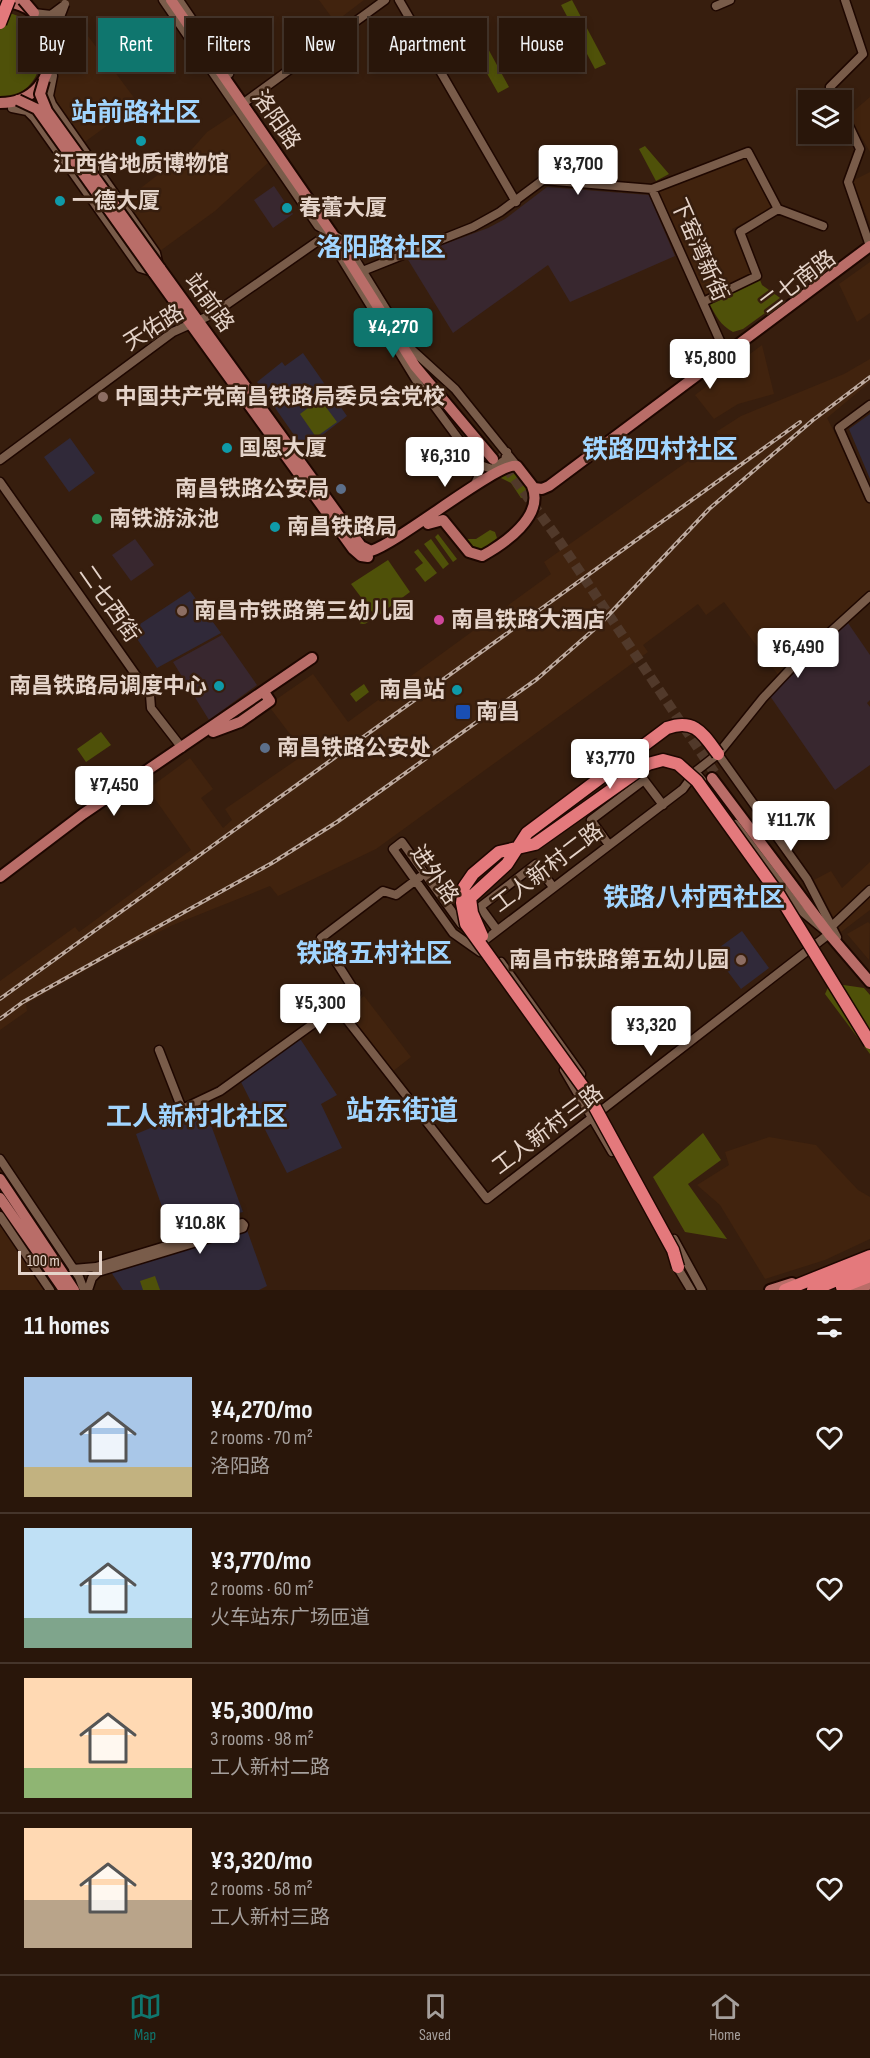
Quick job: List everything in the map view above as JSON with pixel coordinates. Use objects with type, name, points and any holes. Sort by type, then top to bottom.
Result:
[{"type":"highway","points":[[0,23],[9,0]]},
{"type":"highway","points":[[481,944],[470,898],[507,864],[527,833],[667,728],[679,724],[691,725],[705,736],[718,754]]},
{"type":"highway","points":[[678,1268],[673,1250],[586,1091],[466,924],[462,903],[465,887],[469,881],[499,852],[535,844],[648,764],[663,760],[678,764],[697,781],[778,895],[870,1042]]},
{"type":"highway","points":[[785,1290],[870,1256]]},
{"type":"highway","points":[[813,1290],[870,1266]]},
{"type":"highway","points":[[835,1290],[870,1274]]},
{"type":"main road","name":"洛阳路","points":[[171,0],[331,232],[415,366],[499,455]]},
{"type":"main road","points":[[25,1],[41,18]]},
{"type":"main road","points":[[1,2],[18,4],[37,13],[40,18]]},
{"type":"main road","points":[[48,78],[49,72]]},
{"type":"main road","points":[[0,108],[15,104],[28,95],[48,78],[50,72]]},
{"type":"main road","name":"站前路","points":[[48,78],[40,94],[47,111],[156,270]]},
{"type":"main road","points":[[0,103],[15,104]]},
{"type":"main road","name":"站前路","points":[[15,104],[37,109],[356,547]]},
{"type":"main road","name":"洛阳路","points":[[331,232],[342,243],[361,271],[413,356],[499,455]]},
{"type":"main road","name":"二七南路","points":[[532,486],[539,489],[549,486],[870,246]]},
{"type":"main road","name":"二七南路","points":[[356,547],[361,556],[375,556],[441,519],[469,552],[482,556],[522,526],[533,503],[870,253]]},
{"type":"main road","points":[[356,547],[367,551],[376,550],[410,530],[475,484],[508,465],[517,466],[532,486],[535,494],[533,503]]},
{"type":"main road","points":[[0,877],[83,814],[312,658]]},
{"type":"main road","points":[[0,884],[90,816],[214,732],[240,722],[270,701],[264,692]]},
{"type":"main road","points":[[714,776],[870,982]]},
{"type":"main road","points":[[833,932],[870,973]]},
{"type":"main road","points":[[0,1179],[73,1290]]},
{"type":"main road","points":[[0,1184],[73,1290]]},
{"type":"main road","points":[[0,1198],[64,1290]]},
{"type":"main road","points":[[0,1206],[57,1290]]},
{"type":"main road","points":[[770,1290],[870,1250]]},
{"type":"main road","points":[[821,1290],[870,1274]]},
{"type":"main road","points":[[856,1290],[870,1284]]},
{"type":"street","points":[[163,0],[318,226],[331,232]]},
{"type":"street","points":[[178,0],[244,103],[385,0]]},
{"type":"street","points":[[399,0],[516,202]]},
{"type":"street","points":[[716,6],[730,0]]},
{"type":"street","points":[[831,90],[830,87],[863,54],[845,0]]},
{"type":"street","points":[[37,13],[51,15],[67,1]]},
{"type":"street","points":[[62,18],[67,1]]},
{"type":"street","points":[[60,18],[67,1]]},
{"type":"street","points":[[852,132],[860,149],[848,182],[870,246]]},
{"type":"street","points":[[652,189],[748,152],[778,209],[823,226]]},
{"type":"street","name":"下窑湾新街","points":[[361,271],[473,227],[516,202],[543,180],[652,189],[726,352]]},
{"type":"street","points":[[703,302],[757,276],[740,232],[778,209]]},
{"type":"street","name":"天佑路","points":[[0,460],[173,332],[194,323],[331,232]]},
{"type":"street","name":"洛阳路","points":[[331,232],[335,248],[421,388],[477,464]]},
{"type":"street","points":[[870,405],[839,428],[870,498]]},
{"type":"street","points":[[475,484],[479,475],[477,464],[492,469],[505,460],[499,455]]},
{"type":"street","name":"洛阳路","points":[[499,455],[517,466]]},
{"type":"street","name":"二七西街","points":[[0,482],[150,695],[151,708],[182,748]]},
{"type":"street","points":[[833,932],[800,910],[695,772],[718,754],[763,698],[794,665],[870,596]]},
{"type":"street","points":[[718,754],[807,879],[833,932]]},
{"type":"street","name":"工人新村二路","points":[[481,944],[683,789],[695,772]]},
{"type":"street","points":[[609,845],[591,820],[644,780],[663,805]]},
{"type":"street","name":"进外路","points":[[691,1290],[594,1118],[481,944],[453,933],[393,849],[402,842],[462,924],[481,944],[568,1056],[603,1111],[702,1290]]},
{"type":"street","points":[[497,930],[480,907],[489,900],[536,864],[553,887]]},
{"type":"street","points":[[159,1050],[182,1109],[220,1091],[356,993],[321,938],[383,891],[396,896],[424,874]]},
{"type":"street","name":"工人新村三路","points":[[337,1007],[487,1199],[833,932],[870,890]]},
{"type":"street","points":[[0,1159],[86,1290]]},
{"type":"street","points":[[0,1216],[50,1290]]},
{"type":"street","points":[[73,1269],[96,1267],[242,1223],[244,1225],[243,1228],[98,1272],[86,1290]]},
{"type":"shaded area","points":[[319,0],[364,0],[340,18],[332,18]]},
{"type":"shaded area","points":[[572,0],[582,18],[568,18],[561,5]]},
{"type":"shaded area","points":[[0,12],[20,18],[18,18],[18,72],[37,72],[30,85],[18,94],[0,98]]},
{"type":"shaded area","points":[[585,24],[606,64],[595,69],[585,50]]},
{"type":"shaded area","points":[[86,33],[98,49],[98,72],[115,72],[138,103],[82,144],[50,96],[56,72],[86,72]]},
{"type":"shaded area","points":[[487,47],[509,87],[498,93],[486,72]]},
{"type":"shaded area","points":[[870,97],[870,152],[852,120],[852,112]]},
{"type":"shaded area","points":[[236,113],[269,162],[215,211],[160,251],[125,200],[193,148],[207,132]]},
{"type":"shaded area","points":[[645,146],[669,174],[656,181],[639,149]]},
{"type":"shaded area","points":[[747,155],[774,208],[732,229],[752,275],[704,299],[655,191]]},
{"type":"shaded area","points":[[870,172],[870,224],[852,181]]},
{"type":"shaded area","points":[[274,186],[293,214],[273,228],[254,200]]},
{"type":"shaded area","points":[[547,187],[649,195],[675,256],[570,302],[548,265],[453,333],[407,258],[488,228],[505,219]]},
{"type":"shaded area","points":[[870,262],[870,313],[857,322],[839,284]]},
{"type":"shaded area","points":[[760,280],[762,285],[783,300],[743,329],[733,332],[716,316],[709,303]]},
{"type":"shaded area","points":[[762,345],[774,394],[738,404],[714,419],[695,395]]},
{"type":"shaded area","points":[[303,353],[347,416],[316,440],[313,436],[301,445],[257,382],[282,362],[285,366]]},
{"type":"shaded area","name":"南昌","points":[[870,359],[870,382],[827,418],[870,502],[870,593],[779,676],[724,602],[706,615],[698,604],[643,645],[648,652],[376,849],[278,896],[270,886],[173,925],[116,953],[26,1004],[27,1011],[0,1030],[0,981],[75,927],[79,932],[191,850],[148,789],[190,758],[213,789],[201,798],[223,828],[232,820],[225,809],[305,754],[268,705],[313,674],[348,722],[551,574],[544,562],[721,438],[716,432],[741,416],[844,374]]},
{"type":"shaded area","points":[[320,399],[337,422],[316,437],[300,414]]},
{"type":"shaded area","points":[[870,414],[870,479],[849,429]]},
{"type":"shaded area","points":[[70,438],[95,473],[69,492],[44,457]]},
{"type":"shaded area","points":[[514,469],[530,490],[529,498],[521,498],[511,483],[499,477]]},
{"type":"shaded area","points":[[490,530],[495,532],[497,538],[482,550],[473,550],[465,539],[476,539]]},
{"type":"shaded area","points":[[438,534],[457,559],[453,562],[435,537]]},
{"type":"shaded area","points":[[135,539],[154,565],[131,581],[112,555]]},
{"type":"shaded area","points":[[431,539],[449,564],[443,569],[424,544]]},
{"type":"shaded area","points":[[418,549],[437,573],[425,582],[415,569],[423,563],[414,552]]},
{"type":"shaded area","points":[[388,560],[410,592],[376,617],[351,584]]},
{"type":"shaded area","name":"南昌市铁路第三幼儿园","points":[[190,591],[221,633],[157,668],[131,630]]},
{"type":"shaded area","points":[[360,610],[366,610],[370,617],[366,624],[360,624],[356,620],[356,614]]},
{"type":"shaded area","points":[[848,623],[870,655],[870,700],[867,703],[870,707],[870,765],[835,790],[770,696]]},
{"type":"shaded area","points":[[222,635],[257,685],[209,720],[173,662]]},
{"type":"shaded area","points":[[364,684],[369,692],[356,702],[350,694]]},
{"type":"shaded area","points":[[101,732],[111,745],[86,762],[77,749]]},
{"type":"shaded area","points":[[870,862],[870,910],[841,932],[814,880],[831,871],[842,888]]},
{"type":"shaded area","points":[[868,922],[870,924],[869,960],[847,934]]},
{"type":"shaded area","name":"南昌市铁路第五幼儿园","points":[[742,931],[769,968],[741,989],[713,952]]},
{"type":"shaded area","points":[[830,983],[864,988],[870,995],[870,1054],[825,994]]},
{"type":"shaded area","points":[[364,996],[411,1057],[392,1072],[345,1011]]},
{"type":"shaded area","points":[[299,1037],[337,1095],[321,1104],[342,1148],[287,1173],[241,1082]]},
{"type":"shaded area","points":[[204,1106],[243,1212],[170,1229],[136,1134]]},
{"type":"shaded area","points":[[703,1133],[721,1160],[688,1184],[727,1239],[685,1232],[653,1177]]},
{"type":"shaded area","points":[[769,1137],[816,1145],[858,1190],[870,1197],[870,1239],[825,1260],[765,1279],[720,1205],[697,1185],[729,1165],[725,1152]]},
{"type":"shaded area","points":[[0,1223],[47,1290],[0,1290]]},
{"type":"shaded area","points":[[247,1230],[267,1286],[259,1290],[123,1290],[111,1272]]},
{"type":"shaded area","points":[[155,1276],[160,1290],[143,1290],[140,1281]]},
{"type":"tunnel","points":[[497,455],[556,536],[716,775]]},
{"type":"railway","points":[[0,1019],[23,1002],[272,863],[337,822],[537,679],[598,626],[709,509],[813,420],[870,377]]},
{"type":"railway","points":[[0,999],[800,422]]},
{"type":"place","name":"江西省地质博物馆","points":[[141,141]]},
{"type":"place","name":"一德大厦","points":[[60,201]]},
{"type":"place","name":"春蕾大厦","points":[[287,208]]},
{"type":"place","name":"中国共产党南昌铁路局委员会党校","points":[[103,397]]},
{"type":"place","name":"国恩大厦","points":[[227,448]]},
{"type":"place","name":"南昌铁路公安局","points":[[341,489]]},
{"type":"place","name":"南铁游泳池","points":[[97,519]]},
{"type":"place","name":"南昌铁路局","points":[[275,527]]},
{"type":"place","name":"南昌市铁路第三幼儿园","points":[[182,611]]},
{"type":"place","name":"南昌铁路大酒店","points":[[439,620]]},
{"type":"place","name":"南昌铁路局调度中心","points":[[219,686]]},
{"type":"place","name":"南昌站","points":[[457,690]]},
{"type":"place","name":"南昌","points":[[463,712]]},
{"type":"place","name":"南昌铁路公安处","points":[[265,748]]},
{"type":"place","name":"南昌市铁路第五幼儿园","points":[[741,960]]},
{"type":"district","name":"站前路社区","points":[[136,113]]},
{"type":"district","name":"洛阳路社区","points":[[381,248]]},
{"type":"district","name":"铁路四村社区","points":[[660,450]]},
{"type":"district","name":"铁路八村西社区","points":[[694,898]]},
{"type":"district","name":"铁路五村社区","points":[[374,954]]},
{"type":"district","name":"站东街道","points":[[402,1111]]},
{"type":"district","name":"工人新村北社区","points":[[197,1117]]}]
